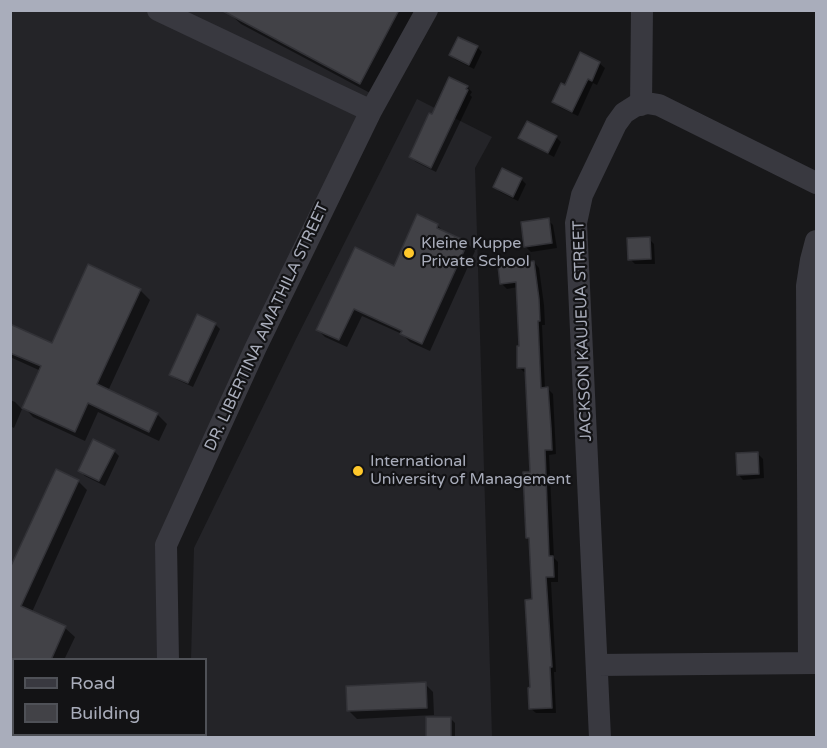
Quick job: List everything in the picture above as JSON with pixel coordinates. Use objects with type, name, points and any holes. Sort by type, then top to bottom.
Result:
[{"type":"street","points":[[158,10],[371,111]]},
{"type":"street","name":"DR. LIBERTINA AMATHILA STREET","points":[[168,658],[166,545],[256,347],[371,111],[428,10]]},
{"type":"street","points":[[642,10],[641,105],[647,103],[659,105],[816,183]]},
{"type":"street","name":"JACKSON KAUJEUA STREET","points":[[600,738],[576,223],[582,195],[616,124],[624,113],[641,105]]},
{"type":"street","points":[[597,665],[813,663],[807,286],[816,242]]},
{"type":"shaded area","points":[[10,11],[427,11],[166,545],[168,658],[12,658],[12,736],[169,737],[11,737]]},
{"type":"shaded area","name":"International University of Management","points":[[417,99],[492,137],[475,168],[492,737],[190,738],[190,736],[207,736],[207,658],[191,658],[194,548]]},
{"type":"building","points":[[221,10],[399,10],[360,84]]},
{"type":"building","points":[[458,37],[478,46],[469,65],[449,55]]},
{"type":"building","points":[[580,52],[600,62],[592,81],[588,79],[572,112],[552,102],[561,83],[565,85]]},
{"type":"building","points":[[449,77],[468,86],[466,89],[468,90],[431,168],[409,157]]},
{"type":"building","points":[[527,121],[557,136],[548,153],[518,138]]},
{"type":"building","points":[[502,168],[522,178],[513,197],[493,187]]},
{"type":"building","points":[[417,214],[438,224],[437,228],[468,242],[422,344],[400,334],[402,331],[354,309],[339,340],[316,330],[355,247],[394,266]]},
{"type":"building","points":[[549,218],[552,243],[524,247],[521,222]]},
{"type":"building","points":[[650,237],[651,259],[628,260],[627,238]]},
{"type":"building","points":[[534,261],[539,299],[541,388],[548,387],[551,428],[552,450],[545,450],[549,556],[553,556],[554,577],[546,577],[552,667],[550,667],[552,708],[529,709],[528,688],[530,687],[525,600],[532,599],[523,472],[530,472],[525,368],[517,368],[517,346],[519,346],[516,282],[500,284],[498,266]]},
{"type":"building","points":[[88,264],[141,289],[97,384],[158,413],[149,432],[88,403],[75,432],[22,408],[41,366],[10,353],[10,324],[52,343]]},
{"type":"building","points":[[197,314],[216,323],[188,383],[169,375]]},
{"type":"building","points":[[93,439],[115,450],[99,481],[78,471]]},
{"type":"building","points":[[758,452],[759,474],[737,475],[736,453]]},
{"type":"building","points":[[56,469],[79,480],[21,606],[66,626],[52,658],[12,658],[10,660],[10,568]]},
{"type":"building","points":[[426,682],[427,708],[347,711],[346,686]]},
{"type":"building","points":[[426,717],[451,717],[451,738],[426,738]]},
{"type":"place","name":"Kleine Kuppe Private School","points":[[409,253]]},
{"type":"place","name":"International University of Management","points":[[358,471]]}]
